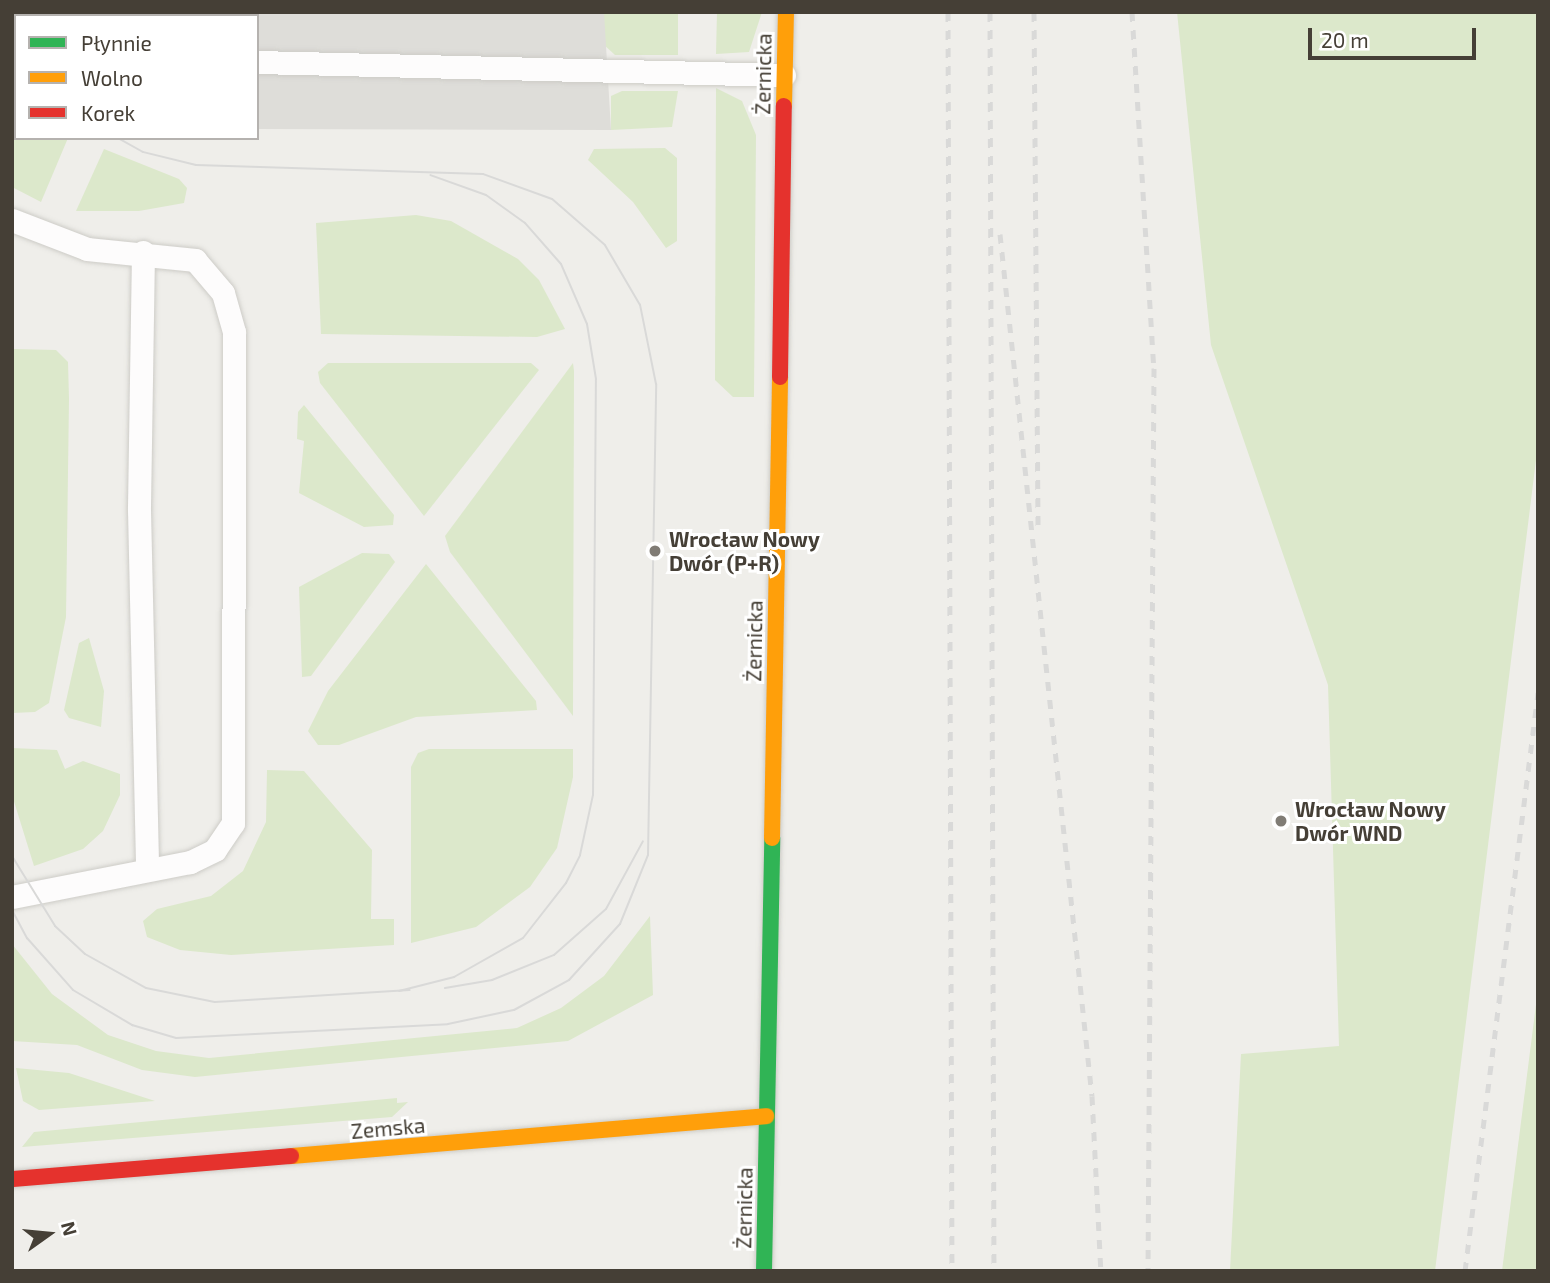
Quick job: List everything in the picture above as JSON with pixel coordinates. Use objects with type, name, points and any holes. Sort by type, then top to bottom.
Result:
[{"type":"street","name":"Żernicka","points":[[764,1271],[786,12]]},
{"type":"street","name":"Zemska","points":[[12,1179],[766,1116]]},
{"type":"lane","points":[[259,62],[784,75]]},
{"type":"lane","points":[[12,220],[87,248],[143,252],[195,260],[223,293],[234,332],[233,824],[215,850],[147,869],[12,897]]},
{"type":"lane","points":[[143,252],[139,510],[147,869]]},
{"type":"green space","points":[[604,12],[678,12],[678,55],[615,55],[603,44]]},
{"type":"green space","points":[[717,12],[762,12],[749,52],[716,54]]},
{"type":"green space","points":[[1177,12],[1538,12],[1538,444],[1435,1271],[1230,1271],[1241,1054],[1339,1046],[1328,685],[1211,345]]},
{"type":"green space","points":[[12,43],[14,140],[67,140],[41,202],[12,187]]},
{"type":"green space","points":[[716,88],[742,101],[756,135],[754,397],[733,397],[715,380]]},
{"type":"green space","points":[[622,91],[678,91],[672,127],[611,130],[611,96]]},
{"type":"green space","points":[[665,148],[677,158],[677,241],[666,248],[633,202],[588,160],[594,149]]},
{"type":"green space","points":[[104,149],[179,179],[187,188],[184,203],[139,211],[76,211]]},
{"type":"green space","points":[[416,215],[451,221],[518,259],[539,280],[565,329],[537,337],[321,334],[316,223]]},
{"type":"green space","points":[[14,349],[56,350],[68,362],[69,399],[66,617],[49,703],[35,712],[12,713]]},
{"type":"green space","points":[[328,363],[531,363],[539,370],[424,516],[320,383],[318,372]]},
{"type":"green space","points":[[573,363],[573,716],[450,552],[445,536]]},
{"type":"green space","points":[[304,405],[394,515],[393,525],[364,527],[299,493],[304,441],[297,439],[298,412]]},
{"type":"green space","points":[[362,553],[389,554],[395,562],[311,676],[302,677],[299,587]]},
{"type":"green space","points":[[426,564],[536,701],[537,710],[416,717],[339,745],[318,745],[308,731],[328,691]]},
{"type":"green space","points":[[89,638],[104,691],[101,727],[69,718],[64,710],[79,643]]},
{"type":"green space","points":[[12,748],[57,750],[65,769],[83,761],[120,774],[120,795],[103,831],[83,849],[34,866],[12,795]]},
{"type":"green space","points":[[429,749],[573,749],[573,777],[557,848],[530,887],[476,927],[411,943],[411,767],[418,753]]},
{"type":"green space","points":[[267,770],[304,771],[372,850],[371,919],[394,919],[394,945],[231,955],[180,950],[147,937],[143,921],[157,909],[211,896],[243,871],[266,822]]},
{"type":"green space","points":[[650,916],[653,995],[568,1041],[195,1077],[142,1070],[77,1045],[12,1041],[12,944],[52,994],[108,1035],[156,1051],[209,1058],[517,1028],[561,1008],[604,976]]},
{"type":"green space","points":[[1538,989],[1538,1271],[1502,1271]]},
{"type":"green space","points":[[16,1068],[69,1073],[155,1101],[39,1110],[23,1101]]},
{"type":"green space","points":[[397,1098],[397,1103],[408,1102],[392,1117],[22,1147],[34,1132]]},
{"type":"shaded area","points":[[130,12],[604,12],[611,130],[259,129],[259,14]]},
{"type":"tram line","points":[[12,910],[27,938],[73,990],[132,1025],[176,1038],[448,1024],[514,1010],[569,980],[620,924],[648,855],[656,384],[640,305],[605,245],[552,199],[483,174],[196,165],[143,152],[122,140]]},
{"type":"tram line","points":[[399,991],[454,977],[523,938],[566,883],[580,855],[593,795],[596,379],[587,324],[561,264],[525,223],[486,195],[430,175]]},
{"type":"tram line","points":[[445,988],[492,980],[554,955],[606,909],[643,841]]},
{"type":"tram line","points":[[12,856],[55,926],[85,954],[146,988],[215,1002],[410,990]]},
{"type":"railway","points":[[948,12],[952,1271]]},
{"type":"railway","points":[[990,12],[994,1271]]},
{"type":"railway","points":[[1034,12],[1038,527]]},
{"type":"railway","points":[[1132,12],[1154,368],[1148,1271]]},
{"type":"railway","points":[[1000,234],[1092,1096],[1101,1271]]},
{"type":"railway","points":[[1465,1271],[1538,693]]},
{"type":"traffic: fast","points":[[764,1271],[772,838]]},
{"type":"traffic: slow","points":[[784,106],[786,12]]},
{"type":"traffic: slow","points":[[772,838],[780,377]]},
{"type":"traffic: slow","points":[[291,1156],[766,1116]]},
{"type":"traffic: jam","points":[[780,377],[784,106]]},
{"type":"traffic: jam","points":[[12,1179],[291,1156]]},
{"type":"place","name":"Wrocław Nowy Dwór (P+R)","points":[[655,551]]},
{"type":"place","name":"Wrocław Nowy Dwór WND","points":[[1281,821]]}]
